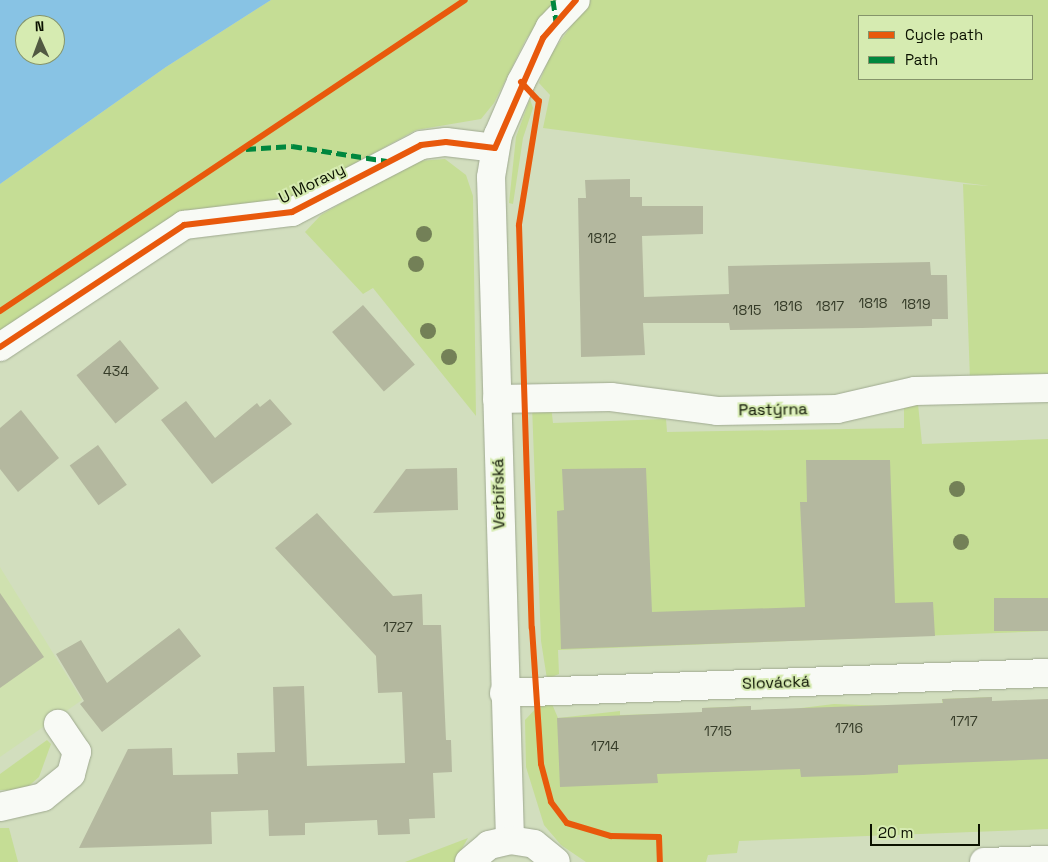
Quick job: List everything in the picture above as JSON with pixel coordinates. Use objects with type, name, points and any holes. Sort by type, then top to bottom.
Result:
[{"type":"street","points":[[495,148],[543,38],[576,0]]},
{"type":"street","name":"U Moravy","points":[[0,347],[184,225],[292,212],[421,145],[446,142],[495,148]]},
{"type":"street","name":"Verbířská","points":[[495,148],[491,178],[504,693],[510,840]]},
{"type":"street","name":"Pastýrna","points":[[497,399],[611,397],[735,411],[837,409],[915,390],[1048,388]]},
{"type":"street","name":"Slovácká","points":[[504,693],[1048,673]]},
{"type":"street","points":[[0,807],[42,798],[72,774],[77,752],[58,724]]},
{"type":"street","points":[[469,862],[490,845],[510,840],[534,844],[556,862]]},
{"type":"street","points":[[984,862],[1048,860]]},
{"type":"shaded area","points":[[271,0],[557,0],[526,39],[494,103],[481,119],[416,130],[287,200],[217,210],[0,336],[0,184],[166,67]]},
{"type":"shaded area","points":[[590,0],[1048,0],[1048,379],[970,380],[963,184],[989,186],[543,128],[550,95],[539,83],[551,54]]},
{"type":"shaded area","points":[[530,99],[533,108],[523,138],[513,204],[509,203],[516,137]]},
{"type":"shaded area","points":[[445,159],[466,175],[473,196],[476,416],[373,288],[363,294],[305,232],[321,215],[396,172],[418,161]]},
{"type":"shaded area","points":[[904,404],[918,404],[922,444],[1048,439],[1048,631],[558,650],[559,674],[547,679],[541,641],[532,406],[551,406],[553,423],[666,419],[667,432],[904,428]]},
{"type":"shaded area","points":[[0,567],[82,700],[0,757]]},
{"type":"shaded area","points":[[992,697],[992,706],[1048,699],[1048,829],[739,841],[737,853],[708,855],[706,862],[586,862],[561,845],[544,825],[526,767],[525,720],[540,704],[552,704],[558,718],[620,711],[620,715],[655,714],[655,718],[702,717],[702,708],[751,706],[751,714],[834,704],[943,708],[942,699]]},
{"type":"shaded area","points":[[47,740],[51,744],[39,777],[24,790],[0,790],[0,774]]},
{"type":"shaded area","points":[[0,828],[9,828],[18,862],[0,862]]},
{"type":"shaded area","points":[[468,838],[454,862],[405,862]]},
{"type":"water","points":[[0,0],[271,0],[166,67],[0,184]]},
{"type":"building","points":[[630,179],[630,197],[642,197],[642,206],[703,206],[703,234],[642,236],[644,297],[729,294],[728,266],[930,262],[931,275],[947,275],[948,319],[932,319],[932,326],[730,330],[729,323],[643,323],[645,355],[581,357],[578,198],[586,198],[585,180]]},
{"type":"building","points":[[363,305],[415,365],[384,392],[332,332]]},
{"type":"building","points":[[120,340],[159,388],[115,423],[76,375]]},
{"type":"building","points":[[270,399],[292,424],[212,484],[161,420],[186,401],[215,438],[257,403],[260,407]]},
{"type":"building","points":[[21,410],[59,458],[18,492],[0,469],[0,428]]},
{"type":"building","points":[[98,445],[127,485],[98,505],[70,466]]},
{"type":"building","points":[[806,460],[890,460],[895,603],[933,602],[935,636],[561,649],[557,511],[564,510],[562,469],[646,468],[652,612],[805,607],[800,502],[807,502]]},
{"type":"building","points":[[457,468],[458,510],[373,513],[406,469]]},
{"type":"building","points":[[317,513],[393,596],[422,594],[423,625],[441,625],[446,740],[451,740],[452,772],[433,773],[435,818],[409,819],[410,834],[378,835],[377,820],[305,823],[305,835],[269,836],[268,810],[211,812],[212,844],[79,848],[128,749],[172,748],[173,775],[238,774],[237,753],[275,752],[273,687],[304,686],[307,766],[405,763],[402,692],[378,693],[376,656],[275,548]]},
{"type":"building","points":[[0,593],[44,657],[0,688]]},
{"type":"building","points":[[994,598],[1048,598],[1048,631],[994,631]]},
{"type":"building","points":[[179,628],[201,656],[102,732],[80,704],[84,701],[56,654],[81,640],[107,683]]},
{"type":"building","points":[[992,697],[992,701],[1048,699],[1048,759],[898,765],[898,773],[863,775],[801,777],[800,769],[657,774],[658,783],[560,787],[557,718],[702,712],[702,708],[751,706],[751,710],[943,703],[942,699]]},
{"type":"marked path","points":[[553,0],[556,21]]},
{"type":"marked path","points":[[246,149],[292,146],[387,161]]},
{"type":"cycle path","points":[[0,311],[465,0]]},
{"type":"cycle path","points":[[0,347],[184,225],[292,212],[421,145],[446,142],[495,148],[543,38],[576,0]]},
{"type":"cycle path","points":[[521,82],[539,101],[519,225],[532,628],[541,764],[551,802],[567,823],[611,836],[659,837],[660,862]]}]
